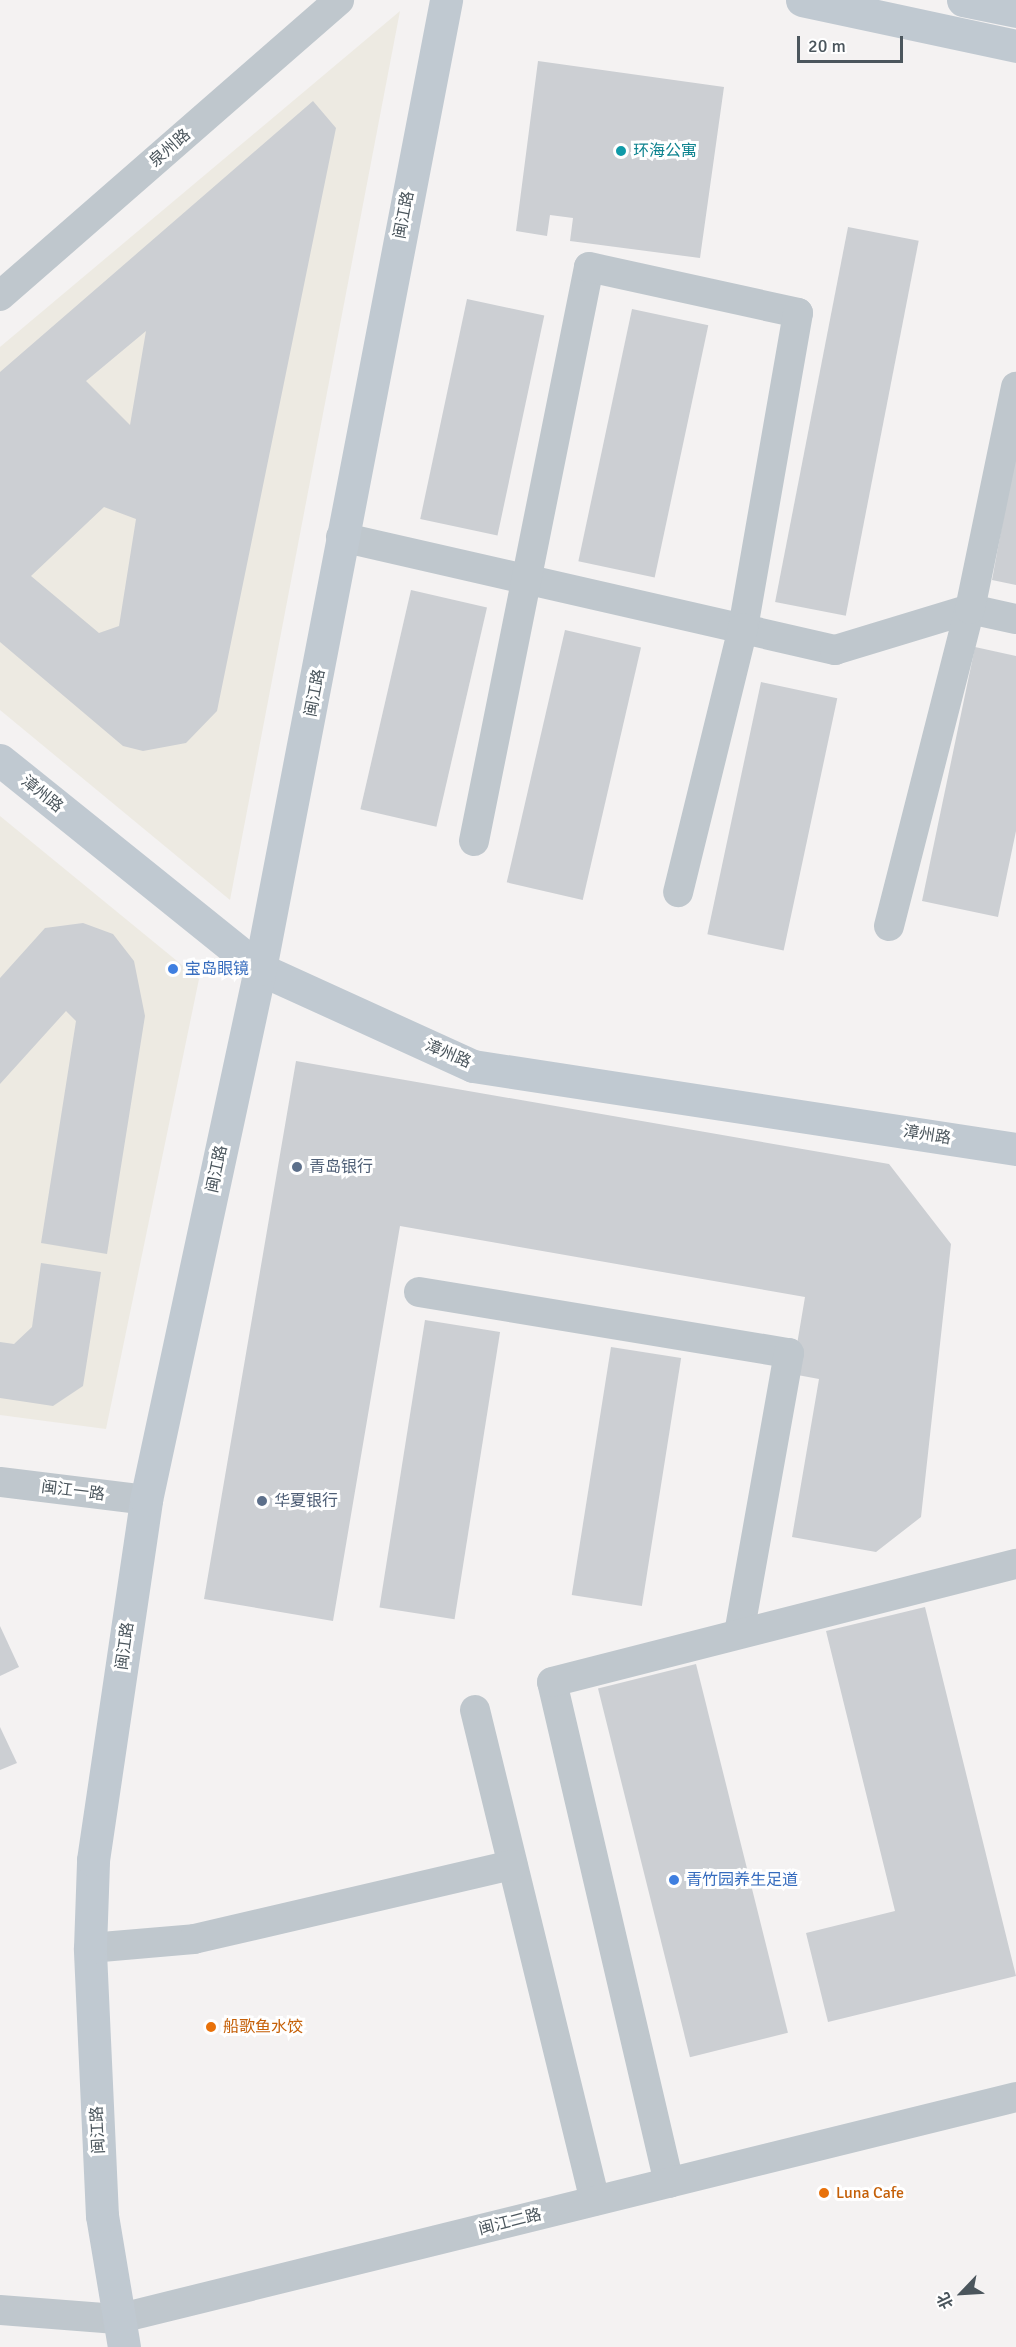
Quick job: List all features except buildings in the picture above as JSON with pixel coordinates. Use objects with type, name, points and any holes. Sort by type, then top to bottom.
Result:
[{"type":"street","name":"泉州路","points":[[0,296],[339,0]]},
{"type":"street","name":"闽江路","points":[[120,2333],[102,2216],[90,1948],[93,1860],[146,1500],[260,969],[341,537],[446,0]]},
{"type":"street","points":[[802,0],[1016,46]]},
{"type":"street","points":[[963,0],[1016,10]]},
{"type":"street","points":[[474,841],[524,578],[589,267],[798,313],[743,628],[678,892]]},
{"type":"street","points":[[889,926],[970,609],[1016,387]]},
{"type":"street","points":[[341,537],[835,650],[970,609],[1016,619]]},
{"type":"street","name":"漳州路","points":[[0,760],[260,969],[472,1066],[1016,1149]]},
{"type":"street","points":[[419,1292],[789,1353],[739,1634]]},
{"type":"street","name":"闽江一路","points":[[0,1482],[146,1500]]},
{"type":"street","points":[[669,2183],[552,1682],[1016,1564]]},
{"type":"street","points":[[475,1710],[595,2201]]},
{"type":"street","points":[[90,1948],[194,1939],[513,1865]]},
{"type":"street","name":"闽江二路","points":[[0,2310],[120,2333],[595,2201],[1016,2097]]},
{"type":"shaded area","points":[[400,11],[230,900],[0,710],[0,347]]},
{"type":"shaded area","points":[[0,816],[199,979],[106,1429],[0,1415]]},
{"type":"place","name":"环海公寓","points":[[621,151]]},
{"type":"place","name":"宝岛眼镜","points":[[173,969]]},
{"type":"place","name":"青岛银行","points":[[297,1167]]},
{"type":"place","name":"华夏银行","points":[[262,1501]]},
{"type":"place","name":"青竹园养生足道","points":[[674,1880]]},
{"type":"place","name":"船歌鱼水饺","points":[[211,2027]]},
{"type":"place","name":"Luna Cafe","points":[[824,2193]]}]
